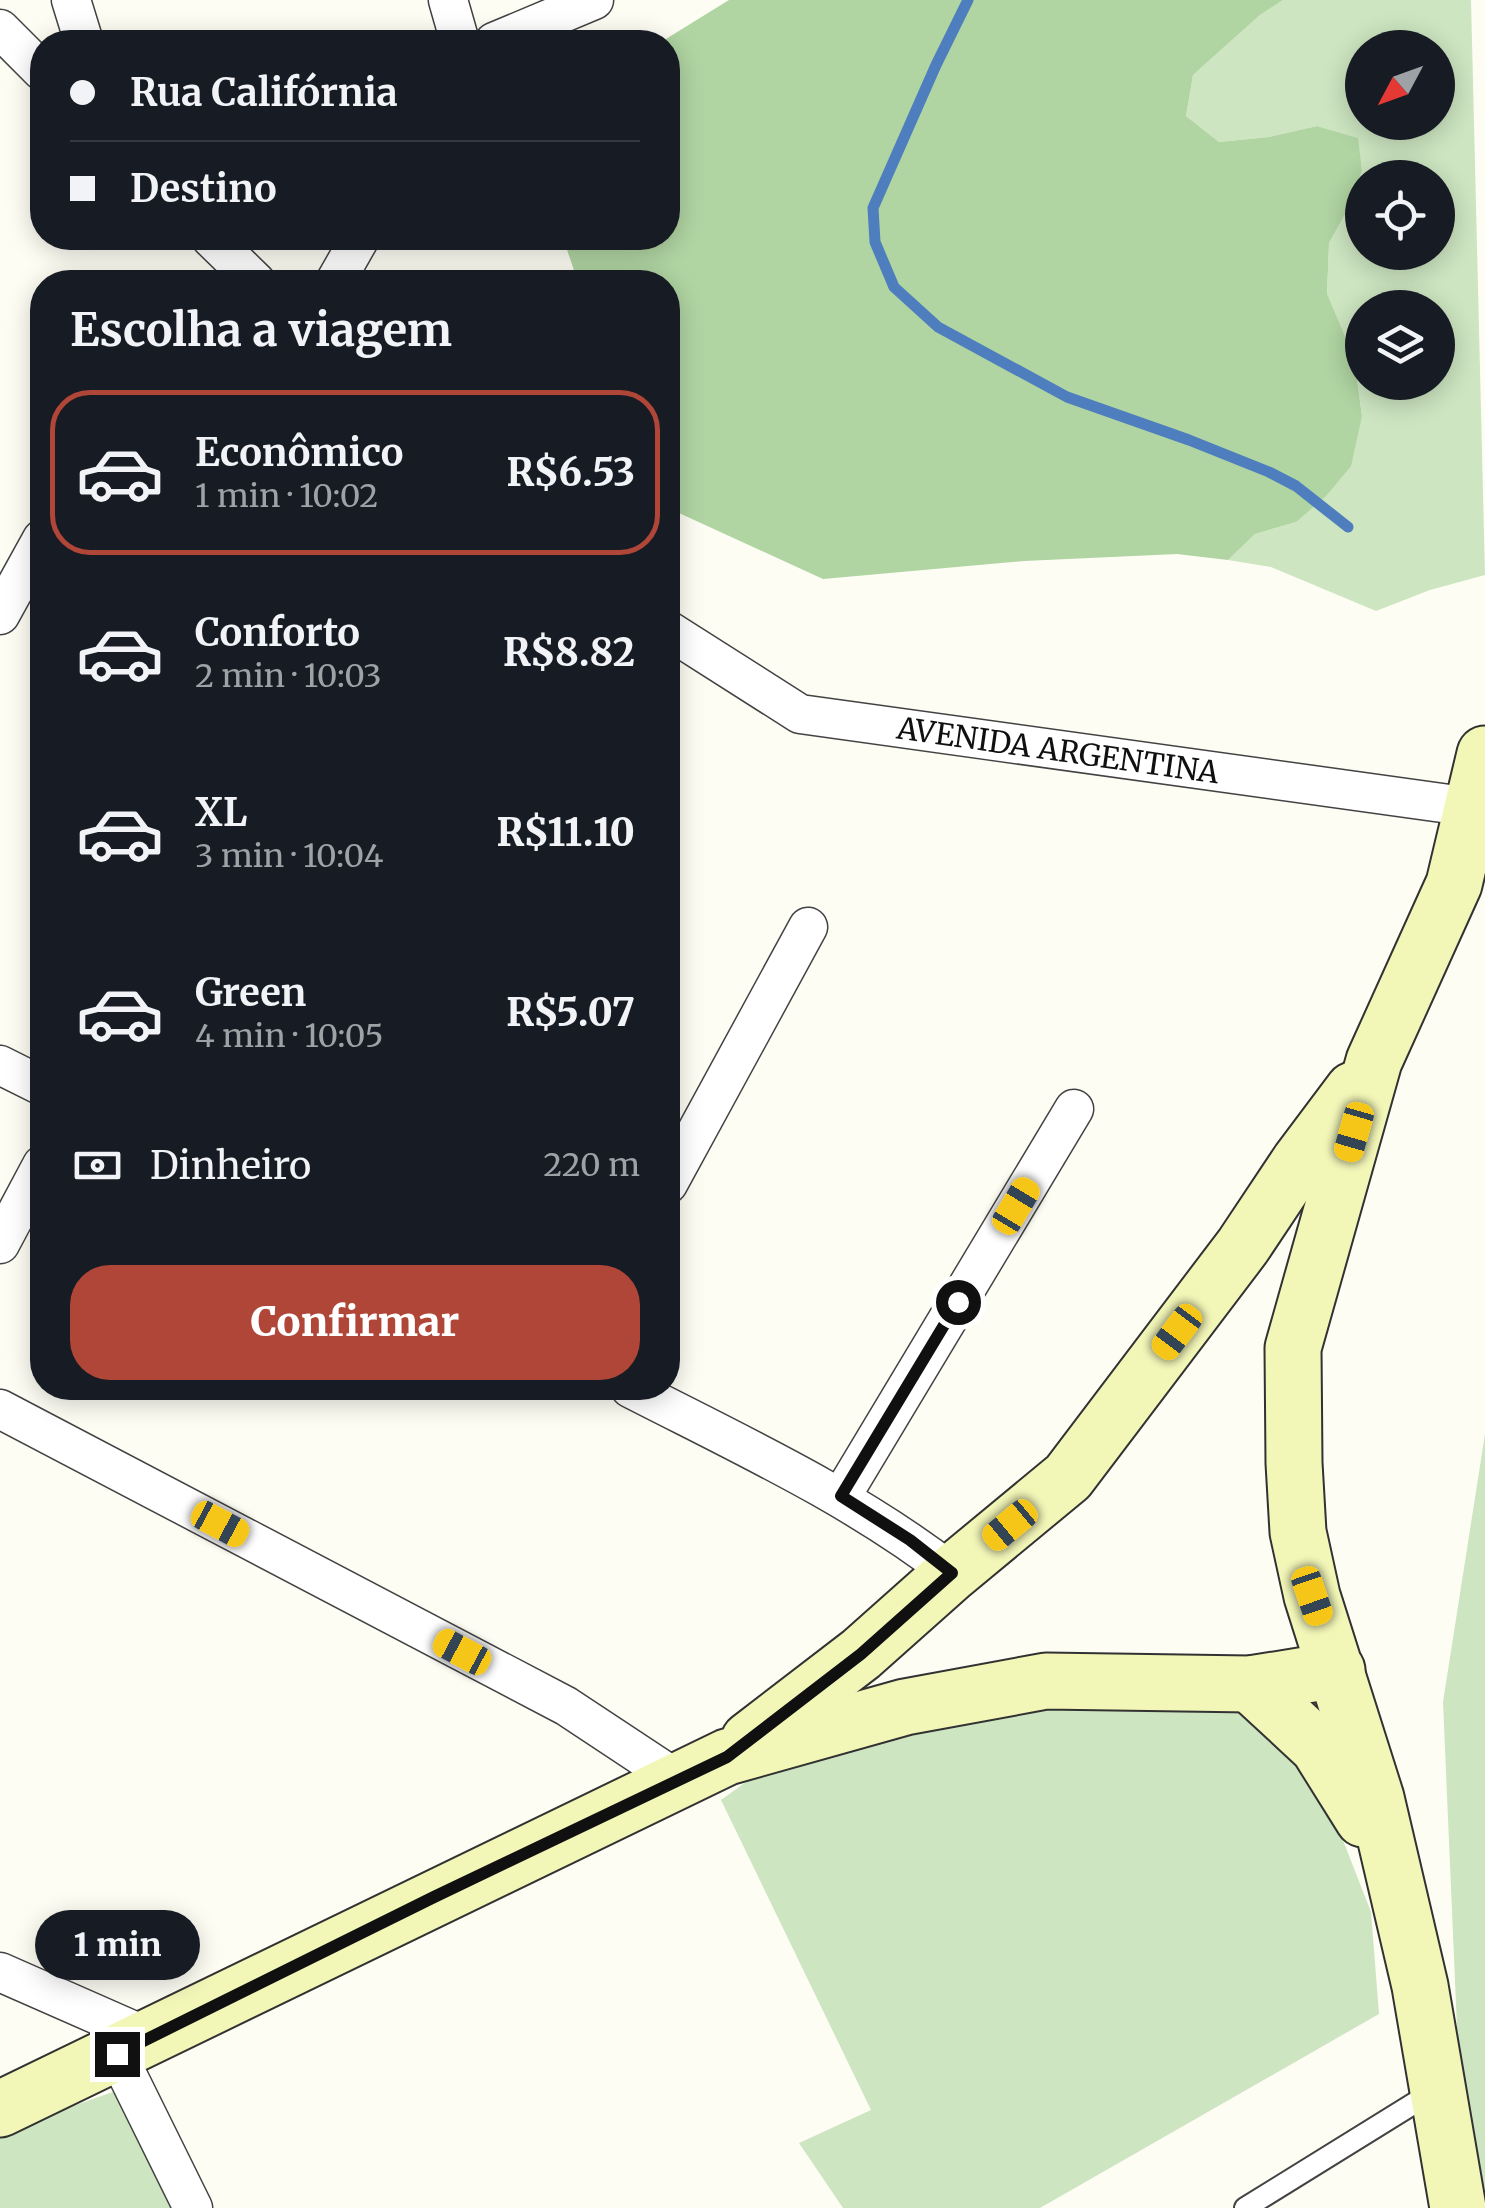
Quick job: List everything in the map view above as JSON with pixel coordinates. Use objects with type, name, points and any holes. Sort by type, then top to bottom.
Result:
[{"type":"main road","points":[[1458,2208],[1420,1986],[1376,1798],[1312,1596],[1298,1532],[1293,1348],[1374,1061],[1454,884],[1474,819],[1485,754]]},
{"type":"main road","points":[[1424,949],[1485,919]]},
{"type":"main road","points":[[727,1757],[861,1654],[1068,1477],[1243,1246],[1374,1061]]},
{"type":"main road","points":[[0,2109],[727,1757],[905,1707],[1046,1681],[1250,1684],[1337,1670]]},
{"type":"main road","points":[[1250,1684],[1318,1747],[1361,1814],[1420,1986]]},
{"type":"street","points":[[71,0],[80,30]]},
{"type":"street","points":[[448,0],[457,30]]},
{"type":"street","points":[[523,30],[594,0]]},
{"type":"street","points":[[0,29],[30,59]]},
{"type":"street","points":[[223,250],[244,270]]},
{"type":"street","points":[[0,615],[30,561]]},
{"type":"street","name":"AVENIDA ARGENTINA","points":[[680,638],[800,714],[1474,819]]},
{"type":"street","points":[[680,1162],[808,927]]},
{"type":"street","points":[[0,1066],[30,1080]]},
{"type":"street","points":[[841,1496],[1074,1108]]},
{"type":"street","points":[[0,1244],[30,1188]]},
{"type":"street","points":[[653,1400],[841,1496],[910,1540],[952,1573]]},
{"type":"street","points":[[0,1409],[566,1706],[678,1780]]},
{"type":"street","points":[[0,1972],[134,2046],[194,2208]]},
{"type":"lane","points":[[1244,2208],[1436,2090]]},
{"type":"green space","points":[[729,0],[1283,0],[1260,15],[1193,75],[1186,116],[1219,142],[1269,137],[1317,126],[1345,134],[1345,140],[1358,140],[1361,160],[1345,160],[1345,214],[1329,243],[1327,294],[1345,336],[1345,400],[1360,400],[1362,416],[1351,466],[1326,496],[1296,522],[1255,534],[1228,560],[1177,554],[1024,561],[823,579],[680,513],[680,270],[574,270],[567,250],[680,250],[680,30]]},
{"type":"green space","points":[[1283,0],[1471,0],[1485,575],[1430,590],[1376,611],[1271,567],[1228,560],[1255,534],[1296,522],[1362,416],[1360,400],[1455,400],[1455,290],[1345,290],[1345,336],[1327,295],[1329,243],[1345,214],[1345,270],[1455,270],[1455,160],[1361,160],[1357,140],[1455,140],[1455,30],[1345,30],[1345,134],[1317,126],[1269,137],[1219,142],[1186,116],[1193,75],[1260,15]]},
{"type":"green space","points":[[1485,1434],[1485,2208],[1481,2208],[1461,2120],[1443,1702]]},
{"type":"green space","points":[[1098,1701],[1244,1712],[1323,1789],[1371,1912],[1379,2014],[1040,2208],[843,2208],[799,2143],[871,2110],[721,1800],[771,1764],[939,1727]]},
{"type":"green space","points":[[121,2089],[176,2208],[0,2208],[0,2137],[28,2122]]},
{"type":"waterway","points":[[968,0],[873,208],[875,242],[894,287],[938,327],[1067,397],[1269,472],[1296,486],[1348,527]]},
{"type":"route","points":[[117,2054],[727,1757],[861,1654],[952,1573],[910,1540],[841,1496],[958,1302]]}]
